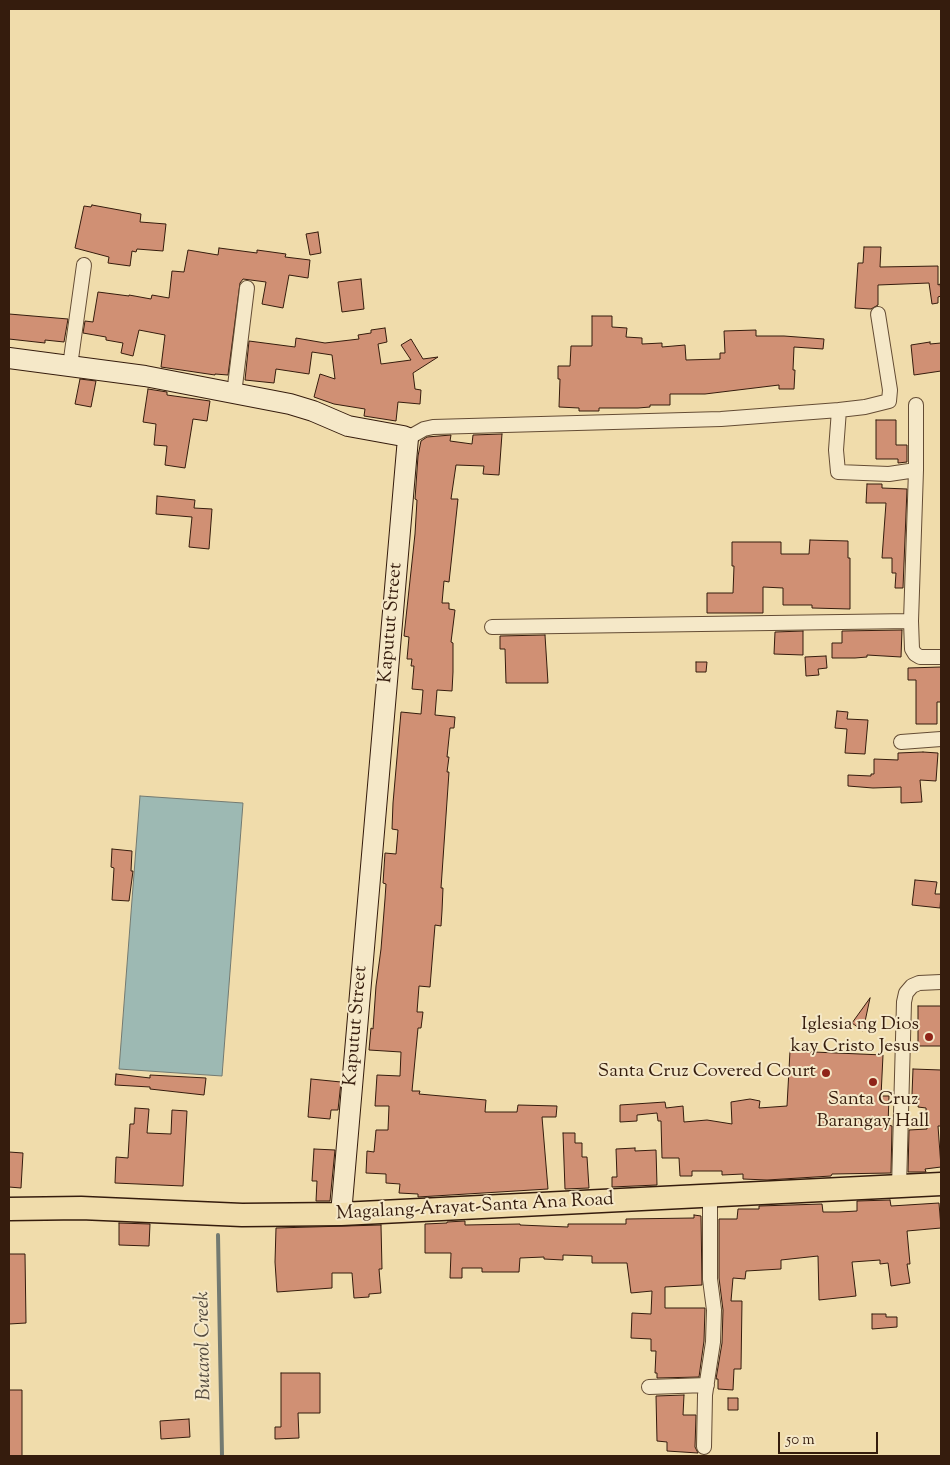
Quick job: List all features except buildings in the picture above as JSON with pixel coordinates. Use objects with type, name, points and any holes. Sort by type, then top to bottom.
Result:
[{"type":"main road","name":"Magalang-Arayat-Santa Ana Road","points":[[9,1210],[81,1208],[242,1215],[341,1214],[941,1184]]},
{"type":"street","points":[[70,366],[84,265]]},
{"type":"street","points":[[234,394],[247,288]]},
{"type":"street","points":[[9,358],[145,376],[290,404],[313,411],[348,426],[408,438],[424,429],[433,427],[721,419],[879,405],[889,401],[890,390],[878,314]]},
{"type":"street","points":[[916,404],[912,649],[920,657],[941,657]]},
{"type":"street","points":[[839,410],[836,450],[838,472],[888,474],[916,470]]},
{"type":"street","name":"Kaputut Street","points":[[341,1214],[408,438]]},
{"type":"street","points":[[492,627],[911,621]]},
{"type":"street","points":[[901,742],[941,739]]},
{"type":"street","points":[[899,1187],[904,1002],[906,993],[912,986],[919,983],[941,982]]},
{"type":"street","points":[[704,1447],[707,1385],[713,1342],[714,1310],[710,1279],[710,1196]]},
{"type":"street","points":[[648,1387],[707,1385]]},
{"type":"water","points":[[140,796],[243,803],[222,1076],[119,1069]]},
{"type":"waterway","name":"Butarol Creek","points":[[218,1235],[222,1456]]},
{"type":"place","name":"Iglesia ng Dios kay Cristo Jesus","points":[[929,1037]]},
{"type":"place","name":"Santa Cruz Covered Court","points":[[826,1073]]},
{"type":"place","name":"Santa Cruz Barangay Hall","points":[[873,1082]]}]
